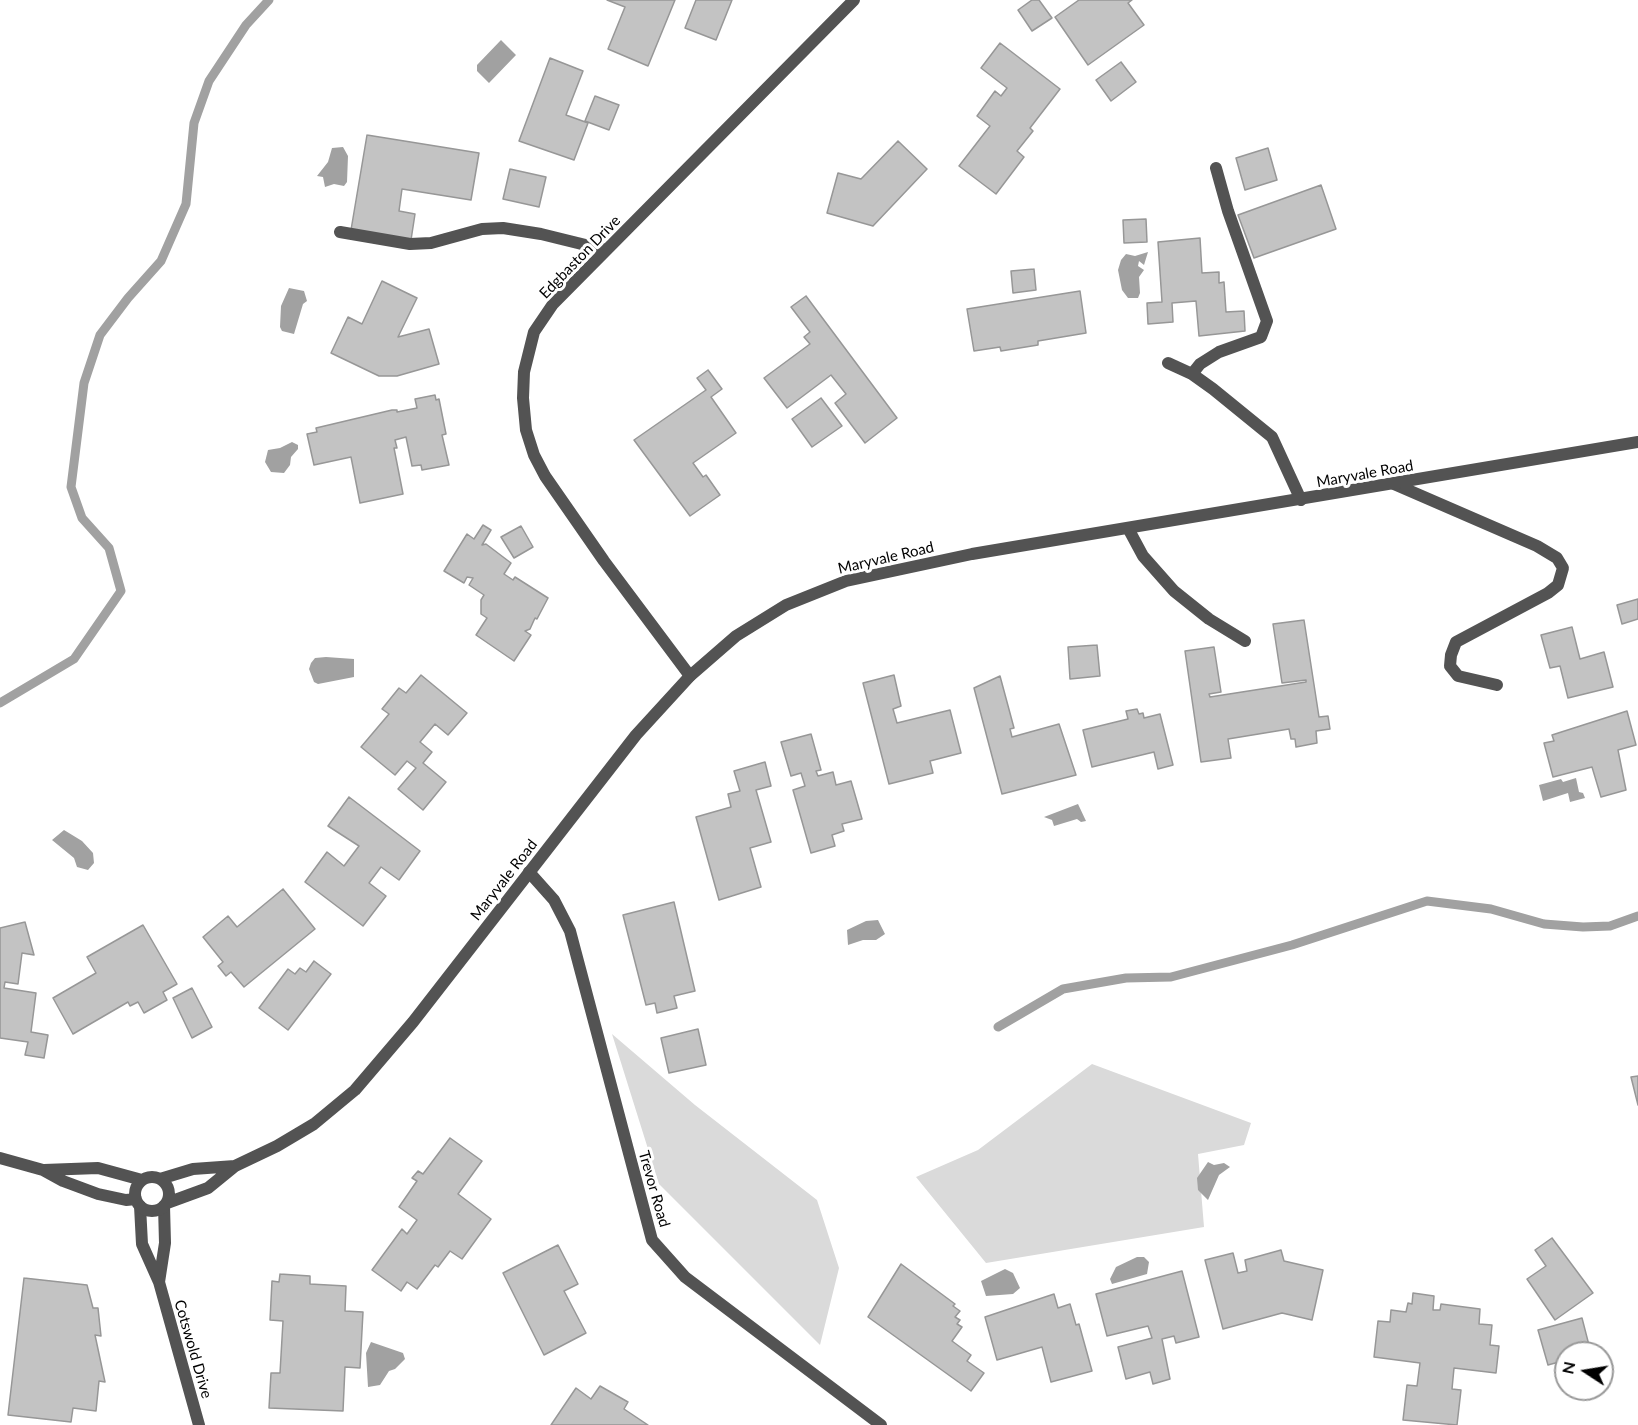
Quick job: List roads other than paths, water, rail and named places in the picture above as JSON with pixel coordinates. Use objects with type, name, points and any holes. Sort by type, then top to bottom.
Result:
[{"type":"street","name":"Edgbaston Drive","points":[[690,676],[604,561],[545,476],[534,455],[526,430],[523,398],[524,372],[534,332],[554,304],[854,0]]},
{"type":"street","points":[[1192,374],[1200,364],[1219,352],[1261,337],[1267,321],[1228,211],[1216,168]]},
{"type":"street","points":[[340,232],[410,244],[432,243],[482,229],[503,228],[541,234],[606,250]]},
{"type":"street","points":[[1168,363],[1192,374],[1241,409],[1272,437],[1301,500]]},
{"type":"street","name":"Maryvale Road","points":[[166,1204],[208,1188],[235,1166],[277,1146],[314,1124],[355,1090],[413,1022],[636,735],[690,676],[736,636],[786,605],[846,580],[972,554],[1129,530],[1638,442]]},
{"type":"street","points":[[1394,484],[1537,546],[1557,558],[1563,568],[1558,585],[1548,593],[1456,642],[1450,666],[1458,676],[1497,685]]},
{"type":"street","points":[[1129,530],[1143,556],[1174,591],[1209,619],[1245,641]]},
{"type":"street","name":"Trevor Road","points":[[529,873],[554,900],[570,931],[652,1240],[685,1277],[881,1425]]},
{"type":"street","points":[[0,1158],[43,1170],[90,1191],[138,1202],[149,1211],[166,1204],[170,1192],[160,1179],[151,1177],[142,1180],[98,1168],[43,1170]]},
{"type":"street","name":"Maryvale Road","points":[[160,1179],[192,1169],[235,1166]]},
{"type":"street","points":[[138,1202],[136,1191],[142,1180]]},
{"type":"street","name":"Cotswold Drive","points":[[138,1202],[142,1244],[159,1282],[199,1425]]},
{"type":"street","name":"Cotswold Drive","points":[[159,1282],[166,1229],[166,1204]]},
{"type":"waterway","points":[[0,703],[74,659],[121,591],[109,548],[82,518],[71,487],[84,383],[100,335],[128,298],[161,261],[186,204],[194,123],[209,81],[246,25],[269,0]]},
{"type":"waterway","points":[[998,1027],[1063,989],[1126,978],[1171,977],[1292,945],[1427,901],[1491,909],[1544,924],[1583,927],[1610,926],[1638,916]]}]
